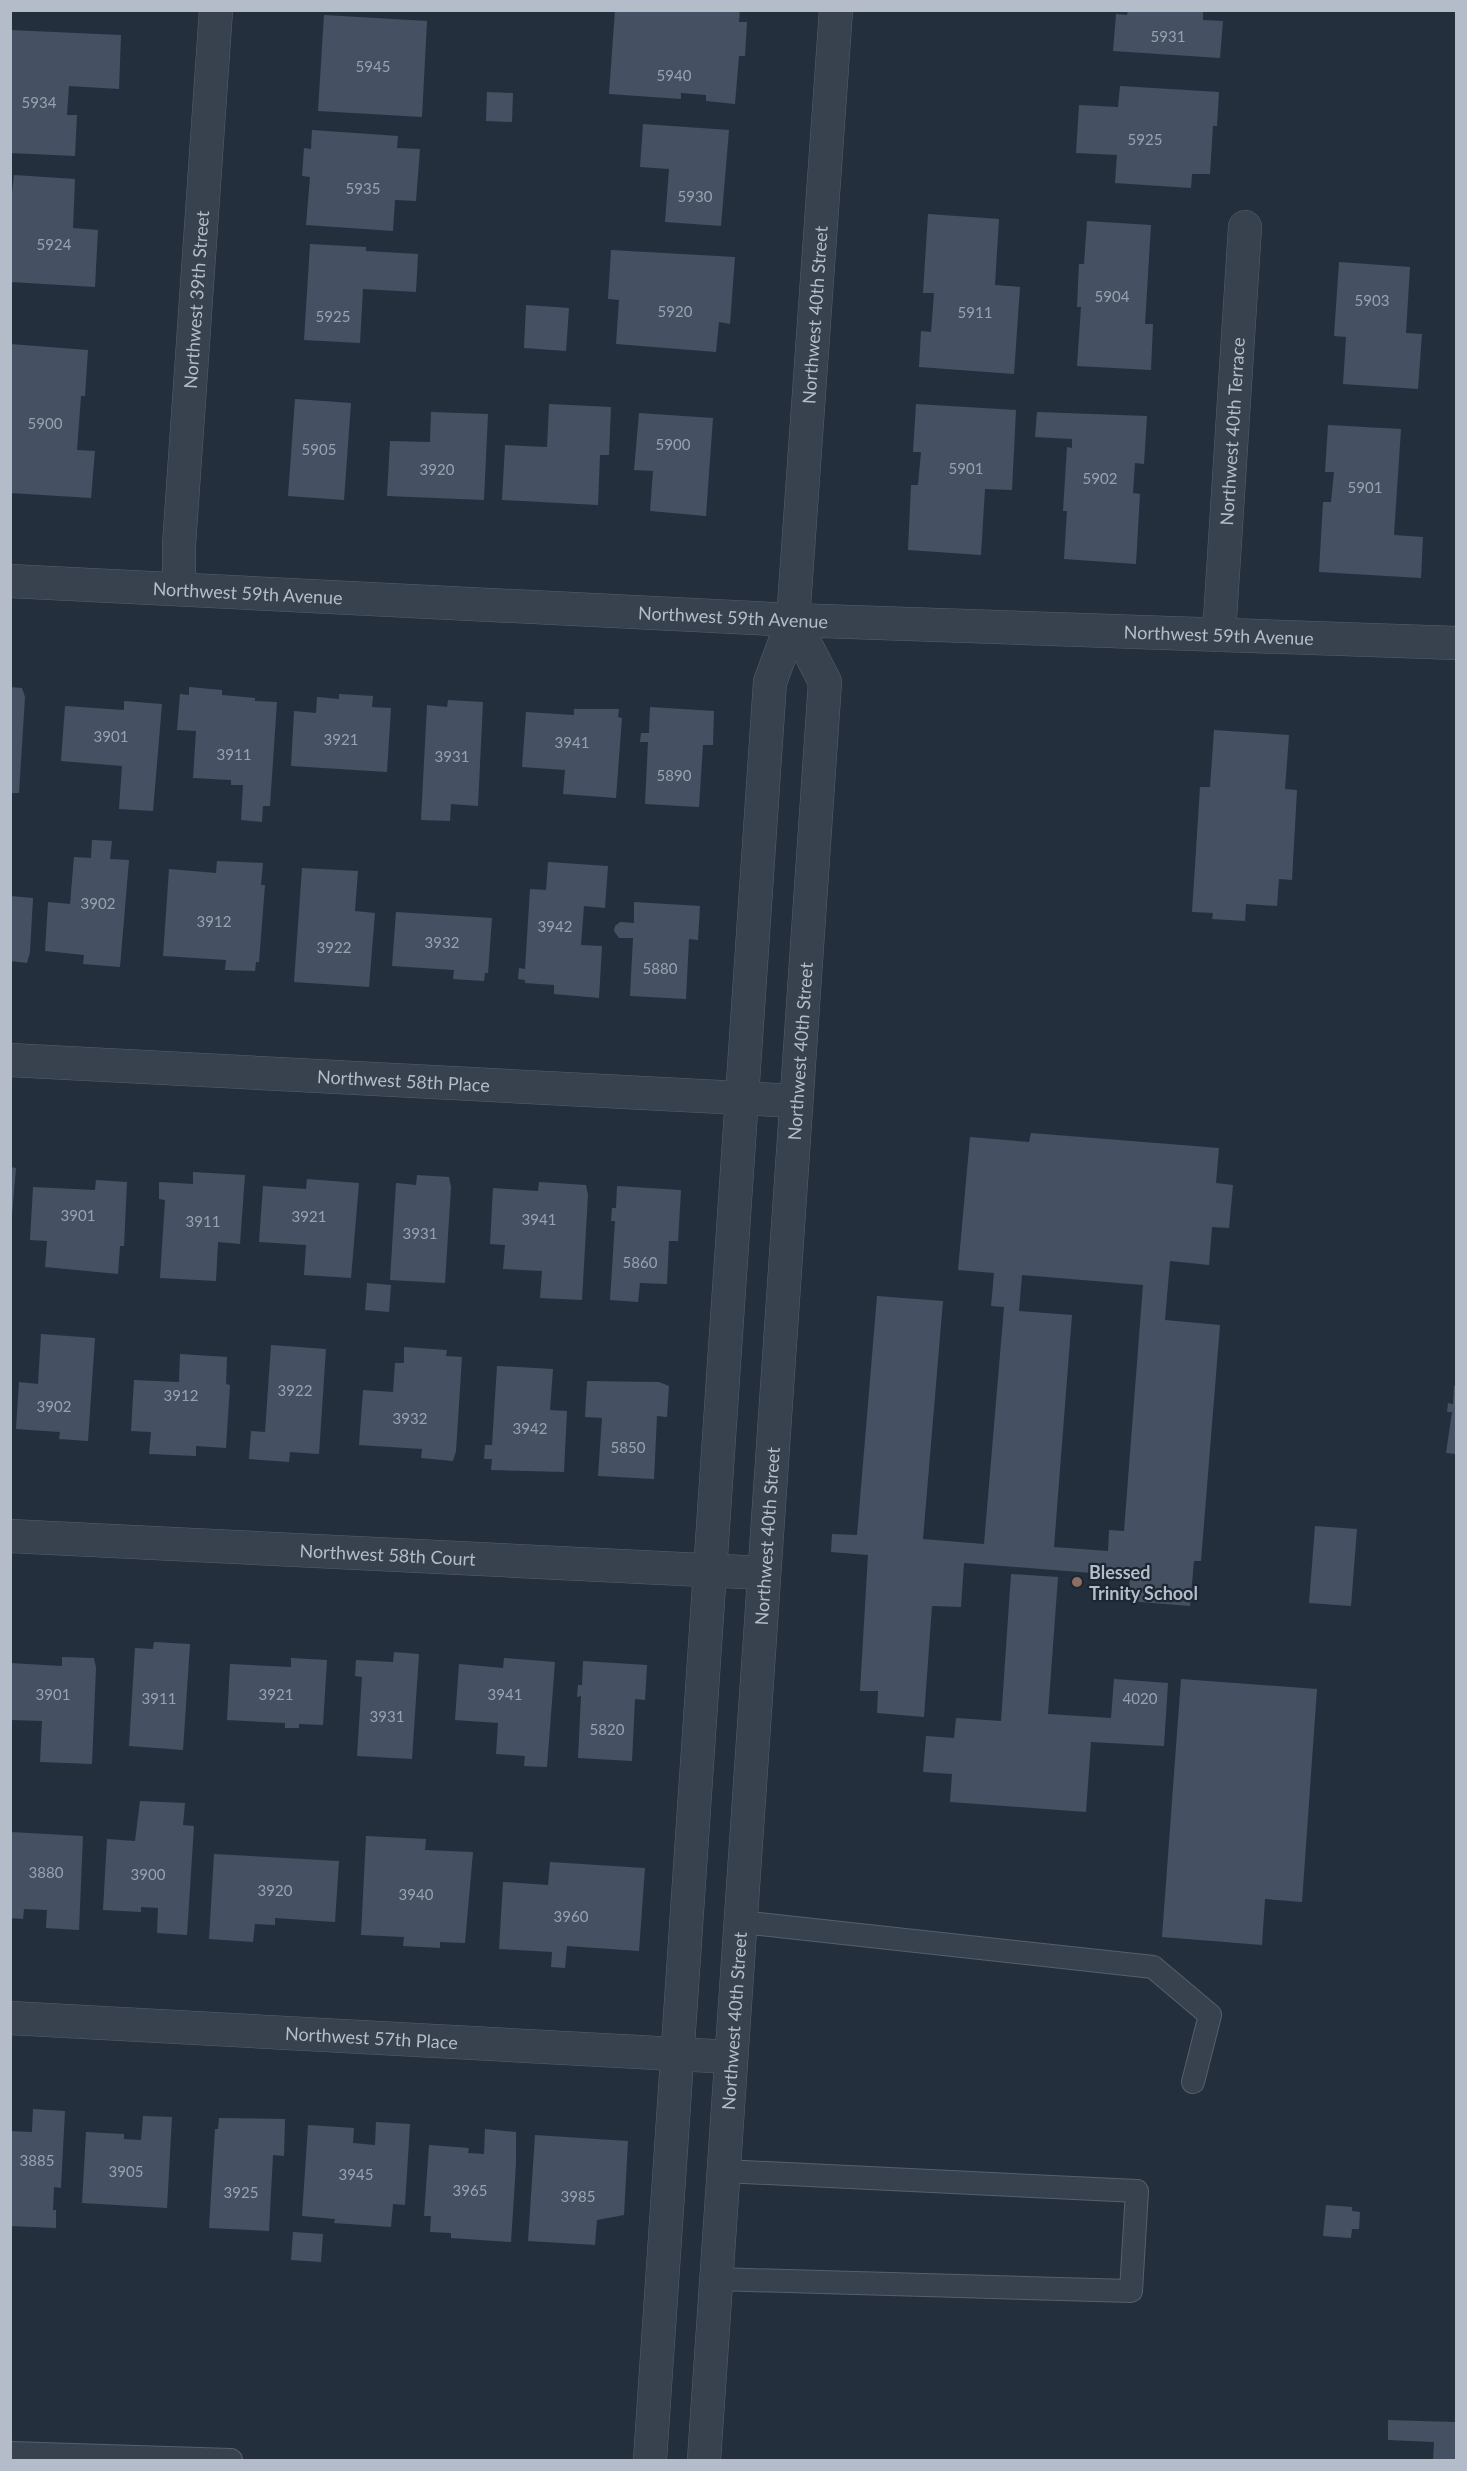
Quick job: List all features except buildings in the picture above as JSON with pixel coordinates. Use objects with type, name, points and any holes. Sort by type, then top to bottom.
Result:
[{"type":"street","name":"Northwest 39th Street","points":[[179,589],[180,533],[216,10]]},
{"type":"street","name":"Northwest 40th Street","points":[[650,2460],[770,682],[793,620],[836,10]]},
{"type":"street","name":"Northwest 40th Terrace","points":[[1220,635],[1245,226]]},
{"type":"street","name":"Northwest 59th Avenue","points":[[10,581],[793,620],[1456,644]]},
{"type":"street","name":"Northwest 40th Street","points":[[704,2460],[825,682],[793,620]]},
{"type":"street","name":"Northwest 58th Place","points":[[10,1060],[796,1101]]},
{"type":"street","name":"Northwest 58th Court","points":[[10,1536],[764,1573]]},
{"type":"street","name":"Northwest 57th Place","points":[[10,2018],[731,2057]]},
{"type":"lane","points":[[741,1922],[1153,1968],[1210,2015],[1193,2082]]},
{"type":"lane","points":[[716,2279],[1131,2291],[1137,2191],[724,2171]]},
{"type":"lane","points":[[10,2453],[231,2460]]},
{"type":"place","name":"Blessed Trinity School","points":[[1077,1582]]}]
